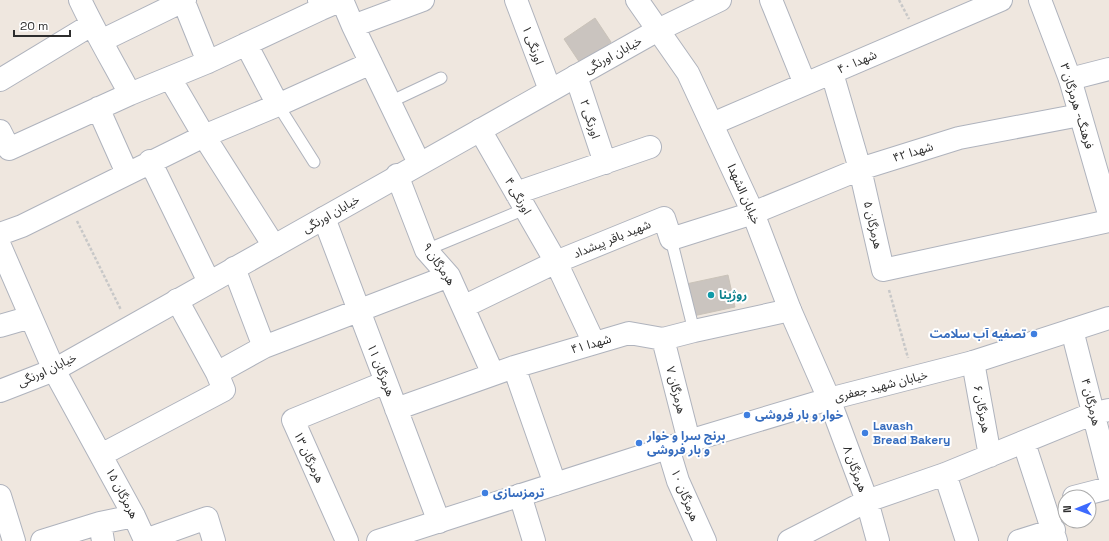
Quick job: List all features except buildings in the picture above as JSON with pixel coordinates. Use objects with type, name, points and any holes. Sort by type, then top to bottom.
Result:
[{"type":"street","points":[[80,0],[96,33],[130,94]]},
{"type":"street","points":[[0,80],[96,33],[184,0],[208,62]]},
{"type":"street","points":[[0,131],[9,149],[130,94],[208,62],[246,44],[320,4],[342,0],[419,163]]},
{"type":"street","points":[[353,26],[423,0]]},
{"type":"street","name":"خیابان الشهدا","points":[[637,0],[688,73],[753,213],[790,310],[829,399]]},
{"type":"street","name":"خیابان اورنگی","points":[[0,391],[54,370],[419,163],[658,30],[720,0]]},
{"type":"street","points":[[771,0],[805,84]]},
{"type":"street","name":"شهدا ۴۰","points":[[712,124],[1001,0]]},
{"type":"street","name":"فرهنگ- هرمزگان ۳","points":[[1040,0],[1070,79],[1109,214]]},
{"type":"street","name":"اورنگی ۱","points":[[520,1],[550,90]]},
{"type":"street","points":[[246,44],[278,105]]},
{"type":"street","points":[[1,248],[22,226],[150,161],[371,63]]},
{"type":"street","points":[[1070,79],[1109,69]]},
{"type":"street","name":"هرمزگان ۵","points":[[832,73],[860,168],[883,270]]},
{"type":"street","name":"اورنگی ۲","points":[[576,76],[605,163]]},
{"type":"street","points":[[170,78],[204,136],[274,246]]},
{"type":"street","points":[[98,108],[127,173]]},
{"type":"street","name":"شهدا ۴۲","points":[[753,213],[860,168],[959,138],[1080,115]]},
{"type":"street","name":"اورنگی ۴","points":[[480,130],[556,262],[594,343]]},
{"type":"street","points":[[521,201],[605,163],[650,147]]},
{"type":"street","points":[[150,161],[209,282]]},
{"type":"street","name":"هرمزگان ۹","points":[[397,176],[426,250],[449,276],[493,374]]},
{"type":"street","points":[[671,239],[753,213]]},
{"type":"street","name":"هرمزگان ۱۱","points":[[324,218],[439,522]]},
{"type":"street","name":"شهید باقر پیشداد","points":[[463,307],[556,262],[664,218],[671,239]]},
{"type":"street","points":[[883,270],[1109,221]]},
{"type":"street","name":"هرمزگان ۱۵","points":[[1,248],[54,370],[134,516],[145,540],[207,518],[214,541]]},
{"type":"street","points":[[234,268],[264,347]]},
{"type":"street","points":[[217,372],[264,347],[449,276]]},
{"type":"street","points":[[101,455],[224,390],[217,372],[177,300]]},
{"type":"street","name":"شهدا ۴۱","points":[[396,409],[514,366],[630,333],[663,339],[694,330],[790,310]]},
{"type":"street","points":[[0,326],[31,316]]},
{"type":"street","name":"خیابان شهید جعفری","points":[[378,541],[405,537],[439,522],[689,441],[829,399],[973,362],[1109,318]]},
{"type":"street","name":"هرمزگان ۴","points":[[1072,330],[1101,412],[1109,475]]},
{"type":"street","name":"هرمزگان ۷","points":[[663,339],[689,441]]},
{"type":"street","name":"هرمزگان ۶","points":[[973,362],[990,456]]},
{"type":"street","points":[[514,366],[555,484]]},
{"type":"street","name":"هرمزگان ۱۳","points":[[348,541],[292,420],[386,382]]},
{"type":"street","name":"هرمزگان ۸","points":[[829,399],[867,501],[878,541]]},
{"type":"street","points":[[789,541],[867,501],[945,474],[1101,412]]},
{"type":"street","points":[[1019,541],[1055,536],[1055,502],[1024,443]]},
{"type":"street","name":"هرمزگان ۱۰","points":[[668,448],[678,481],[705,541]]},
{"type":"street","points":[[945,474],[967,541]]},
{"type":"street","points":[[1097,491],[1109,488]]},
{"type":"street","points":[[0,496],[4,518],[14,541]]},
{"type":"street","points":[[520,496],[534,541]]},
{"type":"street","points":[[42,541],[101,532],[134,516]]},
{"type":"lane","points":[[390,102],[441,78]]},
{"type":"lane","points":[[278,105],[314,162]]},
{"type":"lane","points":[[426,250],[521,201]]},
{"type":"lane","points":[[671,239],[694,330]]},
{"type":"path","points":[[68,203],[130,327]]},
{"type":"path","points":[[883,270],[914,377]]},
{"type":"place","name":"روژینا","points":[[711,295]]},
{"type":"place","name":"تصفیه آب سلامت","points":[[1034,334]]},
{"type":"place","name":"خوار و بار فروشی","points":[[747,415]]},
{"type":"place","name":"Lavash Bread Bakery","points":[[865,433]]},
{"type":"place","name":"برنج سرا و خوار و بار فروشی","points":[[639,443]]},
{"type":"place","name":"ترمزسازی","points":[[485,493]]}]
